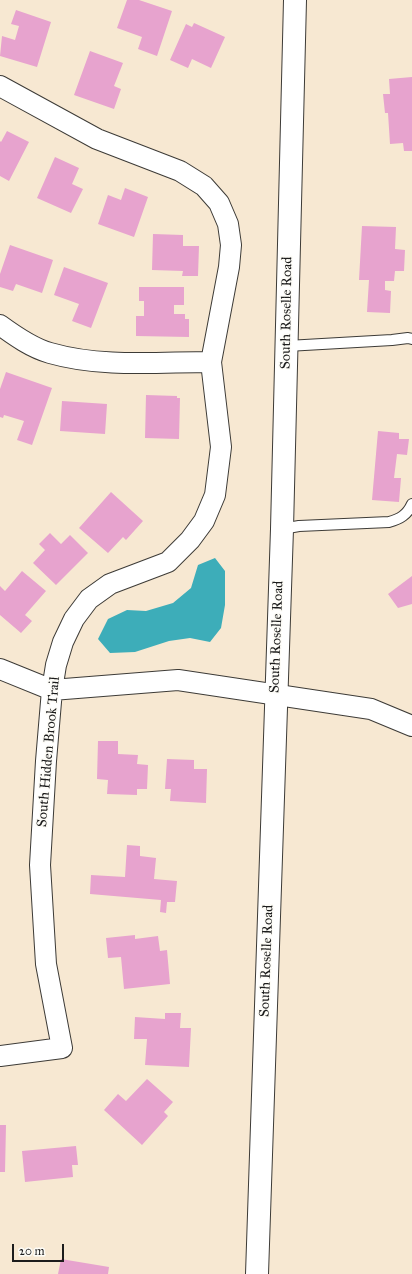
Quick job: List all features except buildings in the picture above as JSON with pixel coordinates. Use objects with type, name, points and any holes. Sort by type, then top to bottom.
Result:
[{"type":"main road","name":"South Roselle Road","points":[[257,1274],[275,695],[282,529],[295,0]]},
{"type":"street","name":"South Hidden Brook Trail","points":[[0,86],[97,139],[180,171],[204,186],[219,203],[228,224],[231,245],[229,267],[211,362],[221,447],[215,495],[204,521],[190,540],[168,562],[110,584],[89,599],[74,619],[63,642],[56,665],[52,690],[40,865],[46,964],[62,1048],[0,1056]]},
{"type":"street","points":[[0,325],[18,338],[49,353],[80,360],[107,363],[211,362]]},
{"type":"street","points":[[0,669],[52,690],[178,680],[371,709],[412,726]]},
{"type":"lane","points":[[287,346],[408,338],[412,339]]},
{"type":"lane","points":[[282,529],[300,526],[389,522],[400,518],[409,512],[412,504]]},
{"type":"water","points":[[215,558],[225,571],[225,605],[221,628],[210,642],[190,638],[169,641],[135,652],[110,653],[98,639],[108,619],[127,610],[146,611],[173,603],[191,588],[198,565]]}]
